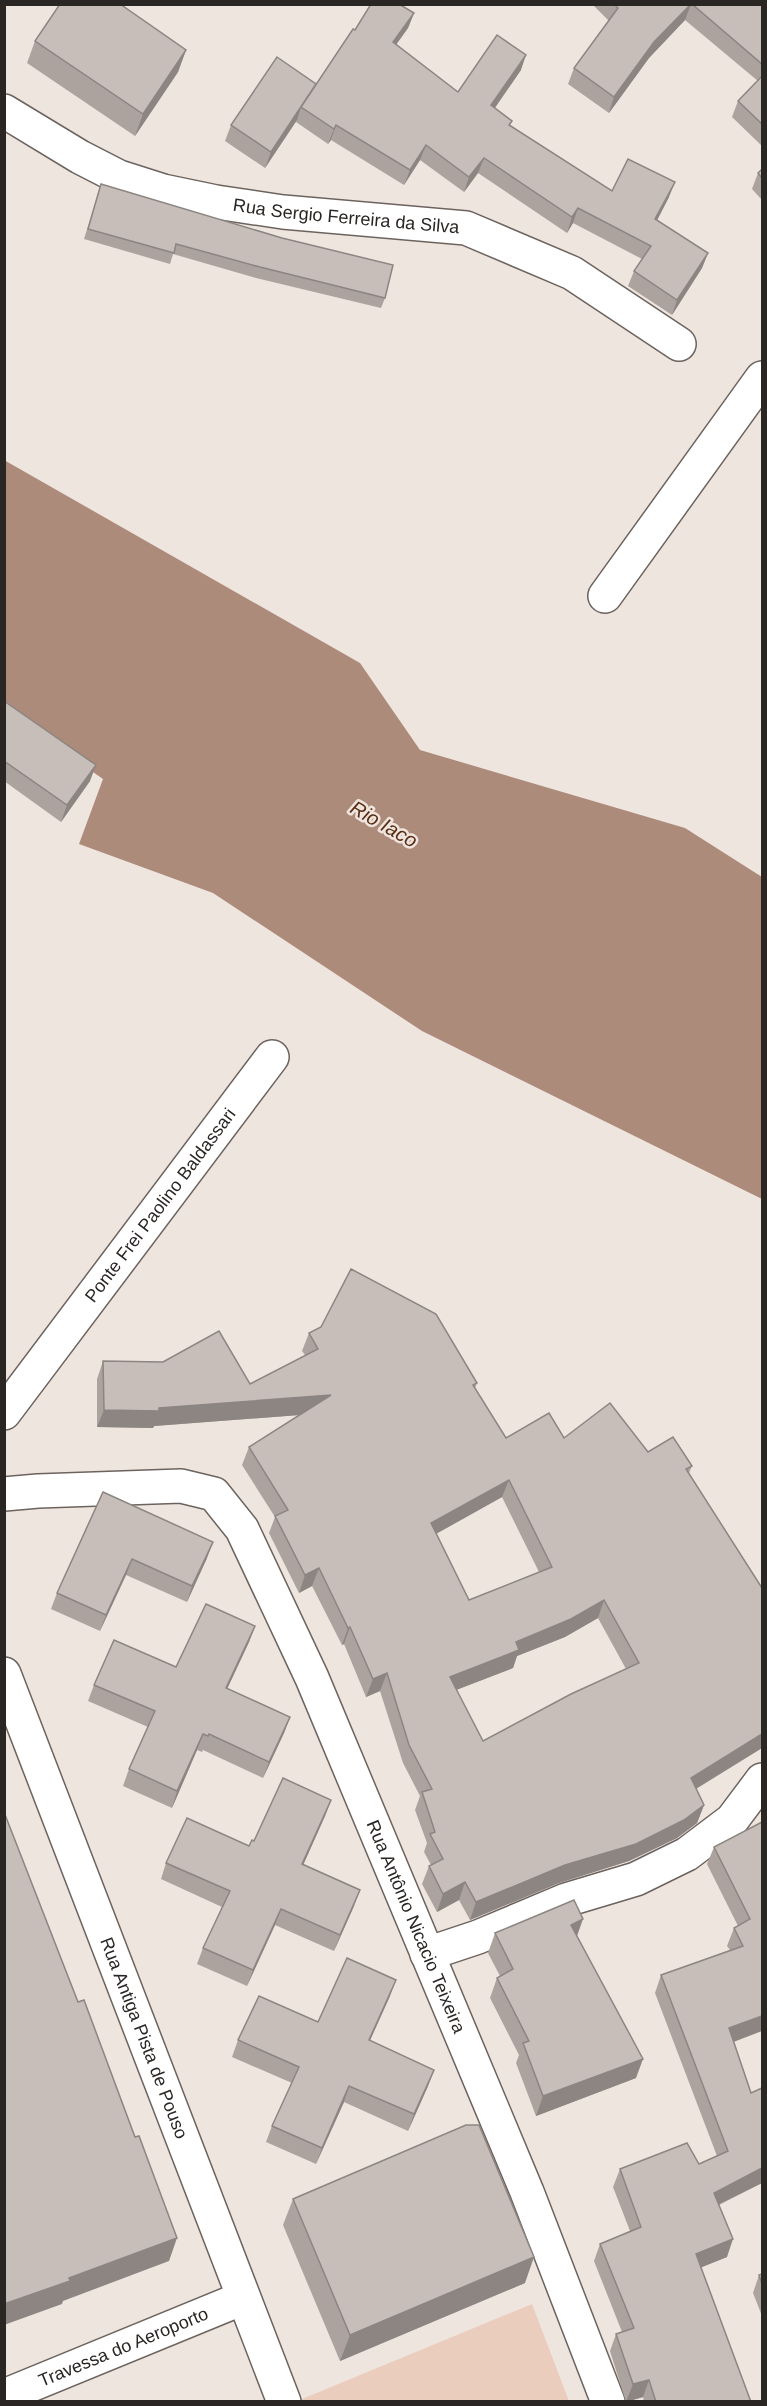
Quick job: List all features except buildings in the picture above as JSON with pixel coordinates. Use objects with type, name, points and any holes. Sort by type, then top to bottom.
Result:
[{"type":"street","name":"Rua Sergio Ferreira da Silva","points":[[4,111],[80,157],[119,177],[164,191],[283,212],[466,228],[572,273],[679,344]]},
{"type":"street","points":[[605,596],[762,378]]},
{"type":"street","name":"Ponte Frei Paolino Baldassari","points":[[4,1413],[272,1057]]},
{"type":"street","name":"Rua Antônio Nicacio Teixeira","points":[[4,1494],[181,1486],[214,1494],[243,1529],[312,1678],[527,2192],[608,2402]]},
{"type":"street","name":"Rua Antiga Pista de Pouso","points":[[4,1674],[284,2402]]},
{"type":"street","points":[[427,1954],[478,1937],[566,1900],[636,1879],[687,1854],[732,1820],[762,1780]]},
{"type":"street","name":"Travessa do Aeroporto","points":[[4,2396],[243,2298]]},
{"type":"shaded area","points":[[532,2304],[569,2401],[303,2401],[302,2399]]},
{"type":"water","name":"Rio Iaco","points":[[4,460],[360,663],[420,750],[685,828],[762,877],[762,1199],[422,1031],[213,893],[79,844],[103,779],[5,711]]}]
